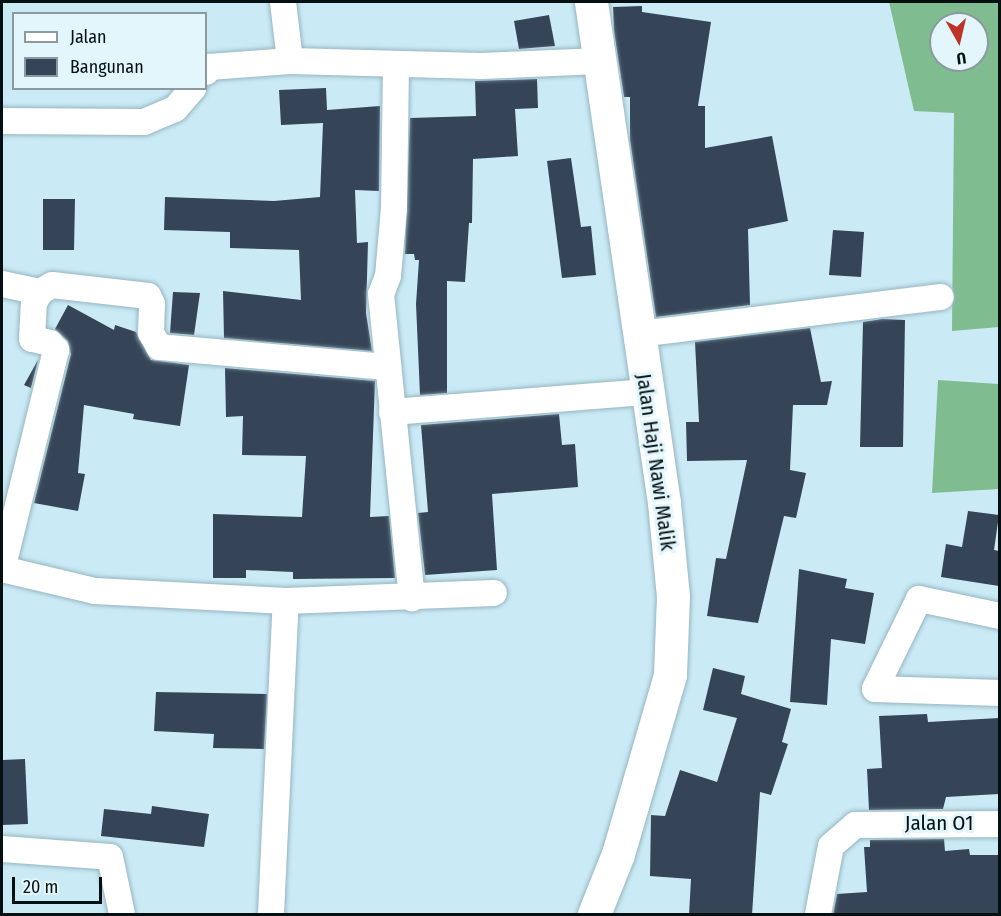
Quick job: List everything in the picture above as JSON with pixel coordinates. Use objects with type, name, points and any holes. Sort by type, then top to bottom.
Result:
[{"type":"main road","name":"Jalan Haji Nawi Malik","points":[[591,2],[639,334],[673,596],[670,675],[618,854],[594,915]]},
{"type":"street","points":[[283,2],[290,61]]},
{"type":"street","points":[[207,70],[209,67],[290,61],[481,66],[600,61]]},
{"type":"street","points":[[396,64],[394,208],[388,276],[381,294],[412,597]]},
{"type":"street","points":[[2,121],[144,122],[176,109],[191,90]]},
{"type":"street","points":[[2,284],[40,292]]},
{"type":"street","points":[[388,367],[159,347],[152,333],[152,304],[148,296],[52,285],[40,292],[34,303],[32,339],[50,343],[56,350],[2,569],[95,591],[286,601],[494,593]]},
{"type":"street","points":[[639,334],[941,297]]},
{"type":"street","points":[[392,412],[647,392]]},
{"type":"street","points":[[999,616],[919,599],[875,689],[999,693]]},
{"type":"street","points":[[271,915],[286,601]]},
{"type":"street","name":"Jalan O1","points":[[818,915],[831,846],[855,825],[878,823],[999,824]]},
{"type":"street","points":[[2,849],[110,857],[123,915]]},
{"type":"green space","points":[[889,2],[999,2],[999,327],[952,331],[954,113],[914,111]]},
{"type":"green space","points":[[938,380],[999,384],[999,489],[932,493]]},
{"type":"building","points":[[642,6],[642,12],[711,22],[698,106],[705,106],[705,148],[772,136],[788,221],[748,229],[750,305],[656,317],[630,140],[630,97],[624,97],[614,31],[613,7]]},
{"type":"building","points":[[549,15],[555,46],[519,49],[514,21]]},
{"type":"building","points":[[537,79],[538,108],[515,109],[518,156],[473,159],[472,223],[469,223],[465,282],[447,281],[447,393],[420,395],[416,304],[419,260],[415,260],[414,254],[405,254],[410,118],[476,116],[475,81]]},
{"type":"building","points":[[326,88],[327,110],[380,106],[379,191],[355,190],[357,243],[368,242],[366,313],[372,351],[224,338],[223,291],[301,300],[299,250],[230,248],[230,232],[164,230],[165,197],[274,201],[320,197],[323,123],[281,125],[279,90]]},
{"type":"building","points":[[571,158],[581,227],[591,226],[596,275],[562,278],[547,161]]},
{"type":"building","points":[[43,199],[75,199],[74,250],[43,250]]},
{"type":"building","points":[[833,230],[864,232],[861,277],[829,275]]},
{"type":"building","points":[[173,292],[200,293],[194,335],[170,333]]},
{"type":"building","points":[[68,305],[114,330],[115,325],[136,332],[151,360],[189,365],[180,426],[133,419],[134,414],[84,405],[78,473],[85,474],[78,511],[34,503],[71,354],[68,341],[55,329]]},
{"type":"building","points":[[882,319],[905,320],[903,447],[860,447],[863,322]]},
{"type":"building","points":[[810,328],[821,382],[832,381],[827,405],[793,405],[790,470],[806,473],[796,518],[784,516],[758,623],[707,616],[716,558],[726,559],[747,460],[687,461],[686,422],[699,422],[695,342]]},
{"type":"building","points":[[38,360],[31,388],[24,385]]},
{"type":"building","points":[[225,368],[375,381],[370,517],[389,516],[395,578],[293,579],[293,572],[246,570],[246,578],[213,578],[213,514],[302,517],[306,456],[242,455],[243,416],[226,417]]},
{"type":"building","points":[[559,414],[562,445],[575,444],[578,487],[492,494],[497,570],[425,575],[418,513],[428,512],[421,425]]},
{"type":"building","points":[[968,511],[999,515],[994,550],[999,551],[999,586],[941,577],[946,544],[962,547]]},
{"type":"building","points":[[799,569],[847,579],[845,588],[874,593],[865,644],[831,639],[827,705],[790,702]]},
{"type":"building","points":[[713,668],[745,676],[741,694],[791,709],[782,742],[788,744],[771,795],[760,792],[752,915],[689,915],[691,879],[650,876],[651,815],[665,816],[680,770],[717,782],[737,718],[703,710]]},
{"type":"building","points":[[156,692],[267,694],[264,749],[213,748],[214,734],[154,731]]},
{"type":"building","points":[[927,714],[928,722],[999,718],[999,794],[946,797],[943,809],[869,810],[867,769],[882,768],[879,716]]},
{"type":"building","points":[[25,759],[28,824],[2,825],[2,760]]},
{"type":"building","points":[[152,806],[209,814],[204,847],[101,836],[104,809],[151,814]]},
{"type":"building","points":[[944,839],[945,851],[969,849],[970,855],[999,855],[999,915],[833,915],[837,894],[867,892],[864,847],[870,847],[870,840]]}]
